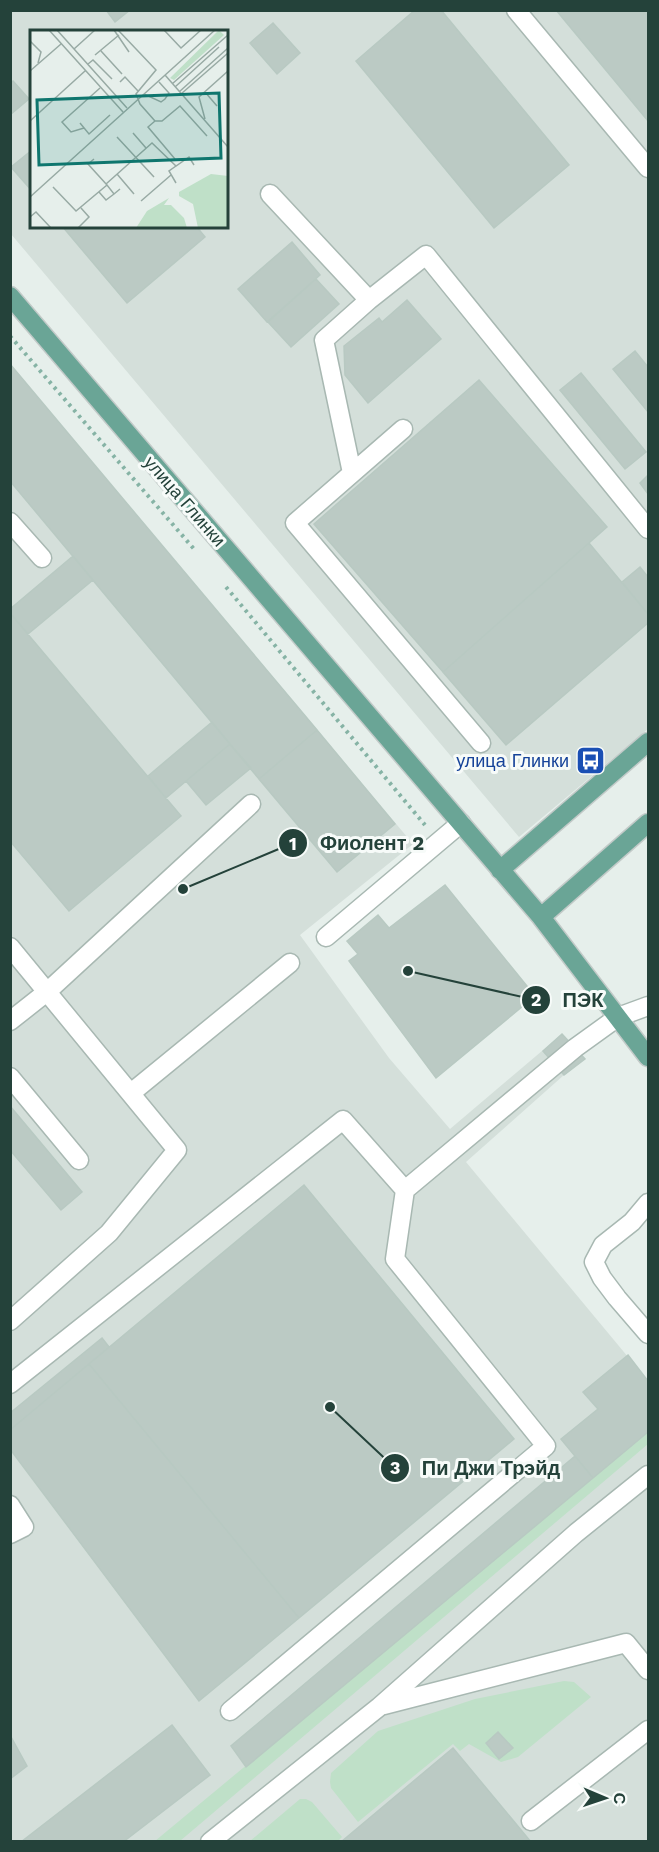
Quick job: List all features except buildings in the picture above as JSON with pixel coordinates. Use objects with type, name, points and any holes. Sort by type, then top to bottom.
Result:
[{"type":"main road","name":"улица Глинки","points":[[10,296],[541,917],[648,1057]]},
{"type":"main road","points":[[500,870],[648,742]]},
{"type":"main road","points":[[541,917],[648,823]]},
{"type":"street","points":[[516,10],[648,168]]},
{"type":"street","points":[[270,194],[369,300]]},
{"type":"street","points":[[352,473],[324,340],[369,300],[426,255],[648,529]]},
{"type":"street","points":[[403,429],[295,523],[481,743]]},
{"type":"street","points":[[10,522],[42,558]]},
{"type":"street","points":[[10,1021],[48,992],[251,804]]},
{"type":"street","points":[[326,937],[460,823]]},
{"type":"street","points":[[10,947],[177,1150],[110,1233],[10,1321]]},
{"type":"street","points":[[131,1094],[290,963]]},
{"type":"street","points":[[230,1711],[546,1446],[395,1259],[405,1190],[575,1048],[618,1017],[648,1006]]},
{"type":"street","points":[[10,1077],[79,1160]]},
{"type":"street","points":[[10,1384],[343,1120],[405,1190]]},
{"type":"street","points":[[648,1203],[632,1222],[603,1245],[594,1262],[612,1292],[648,1334]]},
{"type":"street","points":[[210,1842],[379,1707],[576,1533],[648,1475]]},
{"type":"street","points":[[10,1505],[24,1527],[10,1534]]},
{"type":"street","points":[[379,1707],[626,1643],[648,1670]]},
{"type":"street","points":[[531,1821],[648,1730]]},
{"type":"path","points":[[10,336],[196,552]]},
{"type":"path","points":[[226,587],[427,828]]},
{"type":"shaded area","points":[[10,11],[648,11],[648,729],[519,837],[11,234]]},
{"type":"shaded area","points":[[10,364],[413,844],[300,935],[389,1058],[450,1129],[562,1034],[585,1059],[466,1162],[648,1381],[648,1841],[11,1841]]},
{"type":"green space","points":[[648,1432],[648,1444],[180,1841],[155,1841]]},
{"type":"green space","points":[[564,1681],[574,1682],[591,1697],[518,1757],[501,1762],[469,1744],[460,1751],[453,1744],[358,1822],[331,1788],[331,1773],[378,1731],[475,1699]]},
{"type":"green space","points":[[300,1799],[312,1802],[342,1837],[337,1842],[250,1841]]},
{"type":"place","name":"улица Глинки","points":[[590,760]]},
{"type":"place","name":"Фиолент 2","points":[[183,889]]},
{"type":"place","name":"ПЭК","points":[[408,971]]},
{"type":"place","name":"Пи Джи Трэйд","points":[[330,1407]]}]
